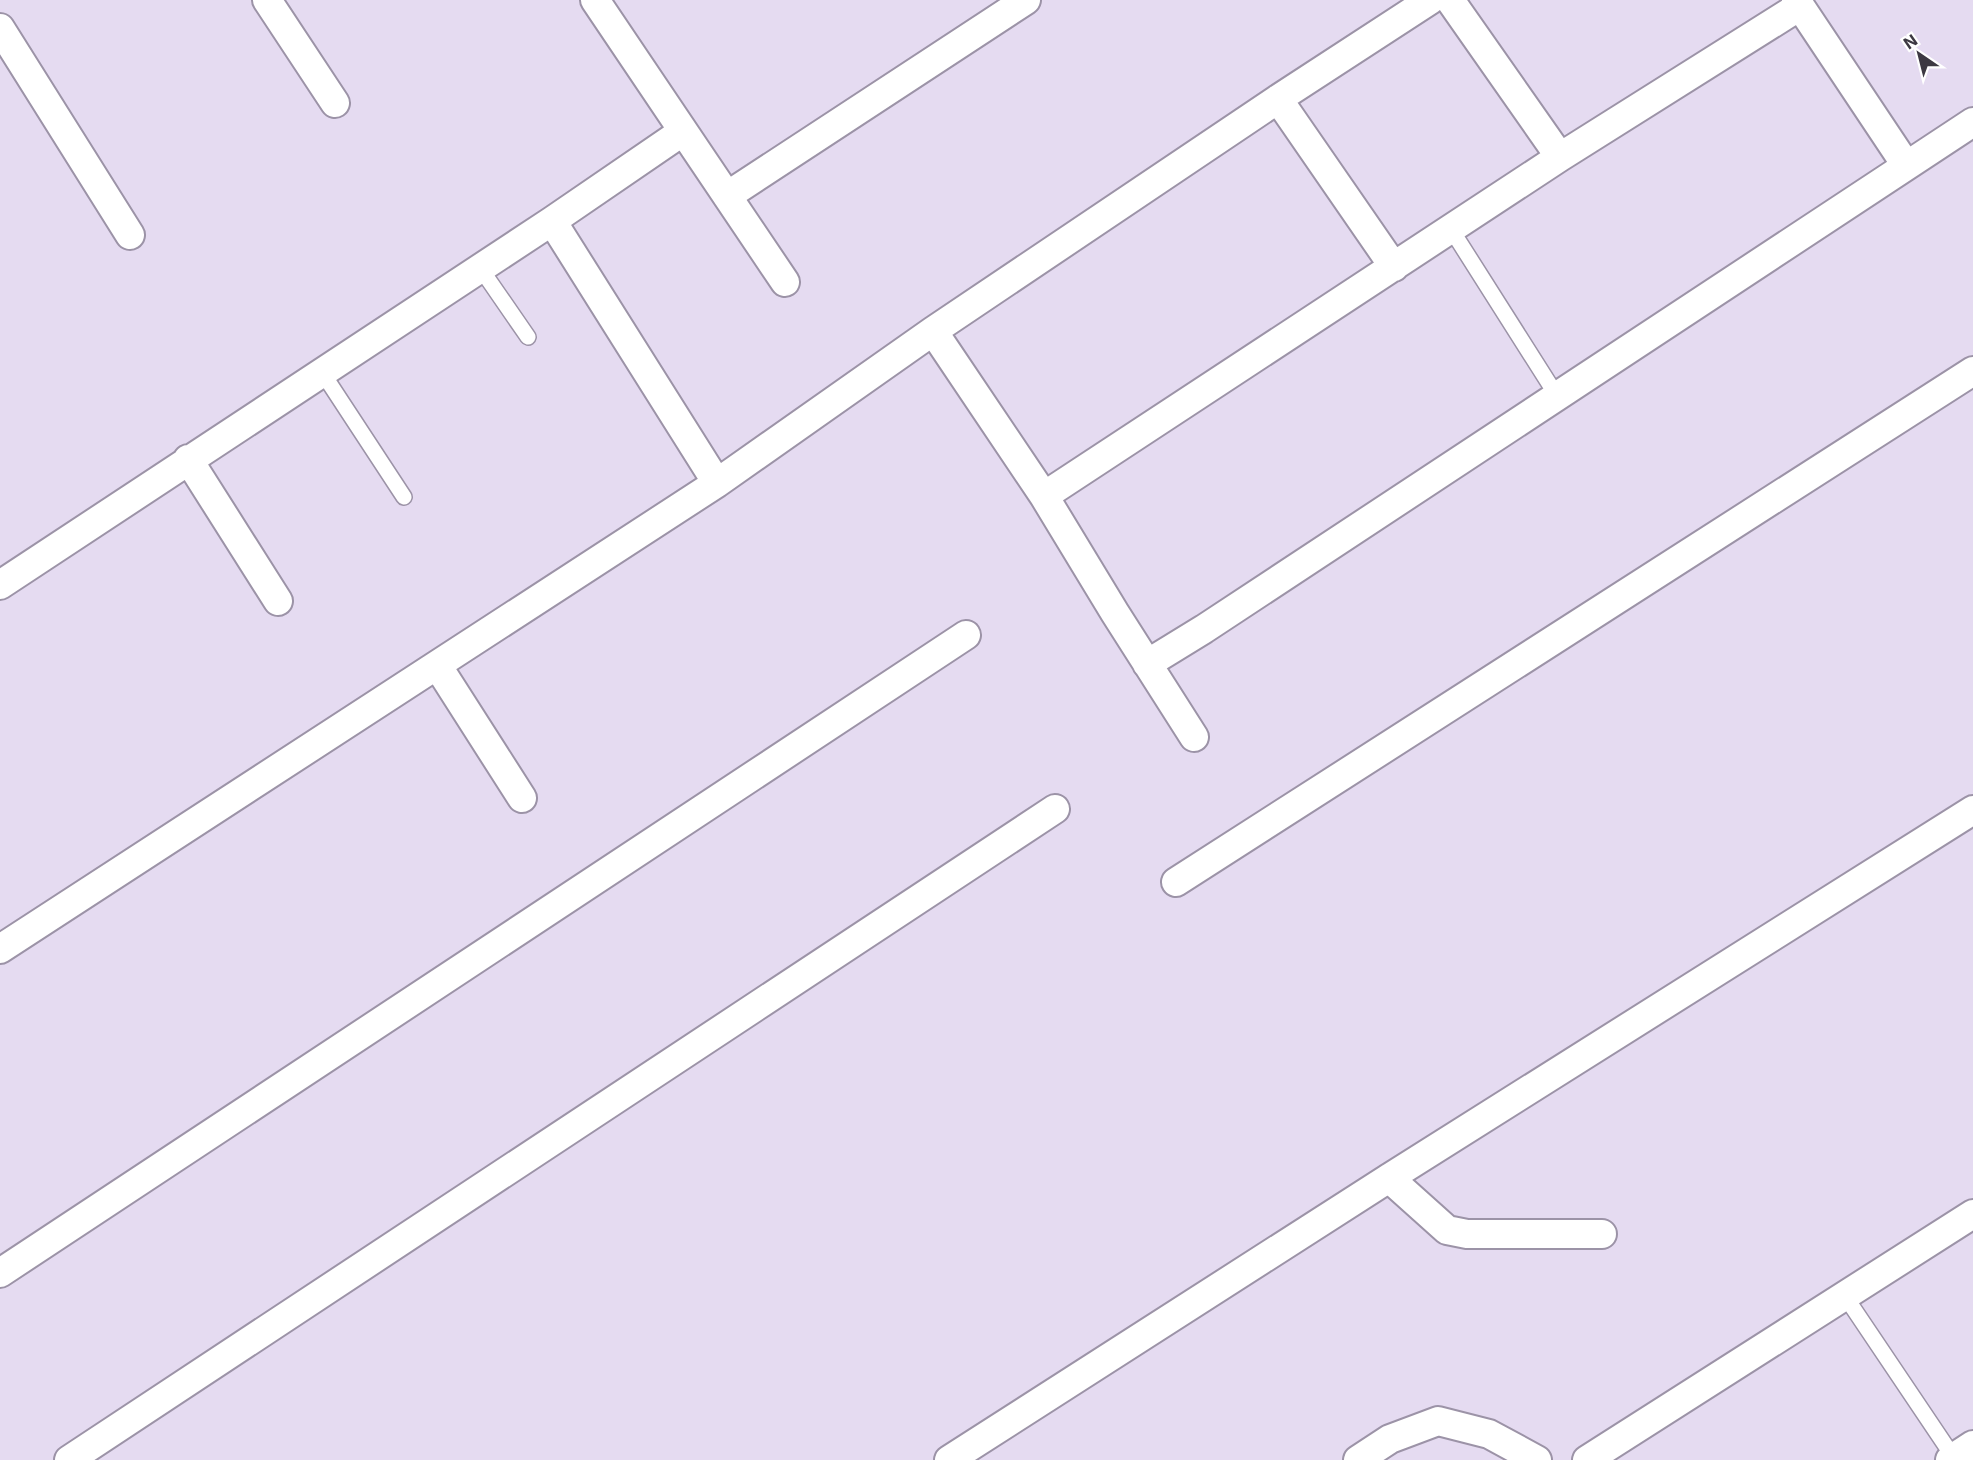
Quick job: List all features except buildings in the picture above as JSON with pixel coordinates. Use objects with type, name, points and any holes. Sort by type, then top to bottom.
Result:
[{"type":"street","points":[[267,0],[335,103]]},
{"type":"street","points":[[727,196],[1026,0]]},
{"type":"street","points":[[0,949],[717,483],[933,331],[1278,99],[1430,0]]},
{"type":"street","points":[[1450,0],[1560,157]]},
{"type":"street","points":[[600,2],[682,132],[785,282]]},
{"type":"street","points":[[1044,496],[1798,3],[1906,165]]},
{"type":"street","points":[[0,28],[130,236]]},
{"type":"street","points":[[1278,99],[1394,267]]},
{"type":"street","points":[[1148,664],[1214,623],[1973,122]]},
{"type":"street","points":[[0,585],[188,459],[481,269],[682,132]]},
{"type":"street","points":[[552,221],[717,483]]},
{"type":"street","points":[[933,331],[1044,496],[1194,737]]},
{"type":"street","points":[[1176,882],[1973,371]]},
{"type":"street","points":[[188,459],[278,601]]},
{"type":"street","points":[[0,1273],[966,635]]},
{"type":"street","points":[[437,665],[522,798]]},
{"type":"street","points":[[69,1460],[1055,809]]},
{"type":"street","points":[[949,1460],[1389,1178],[1973,810]]},
{"type":"street","points":[[1389,1178],[1448,1230],[1467,1234],[1602,1234]]},
{"type":"street","points":[[1587,1460],[1973,1214]]},
{"type":"street","points":[[1358,1460],[1390,1439],[1438,1421],[1489,1434],[1537,1460]]},
{"type":"lane","points":[[1450,229],[1557,396]]},
{"type":"lane","points":[[481,269],[528,337]]},
{"type":"lane","points":[[322,372],[404,497]]},
{"type":"lane","points":[[1845,1296],[1959,1454]]}]
